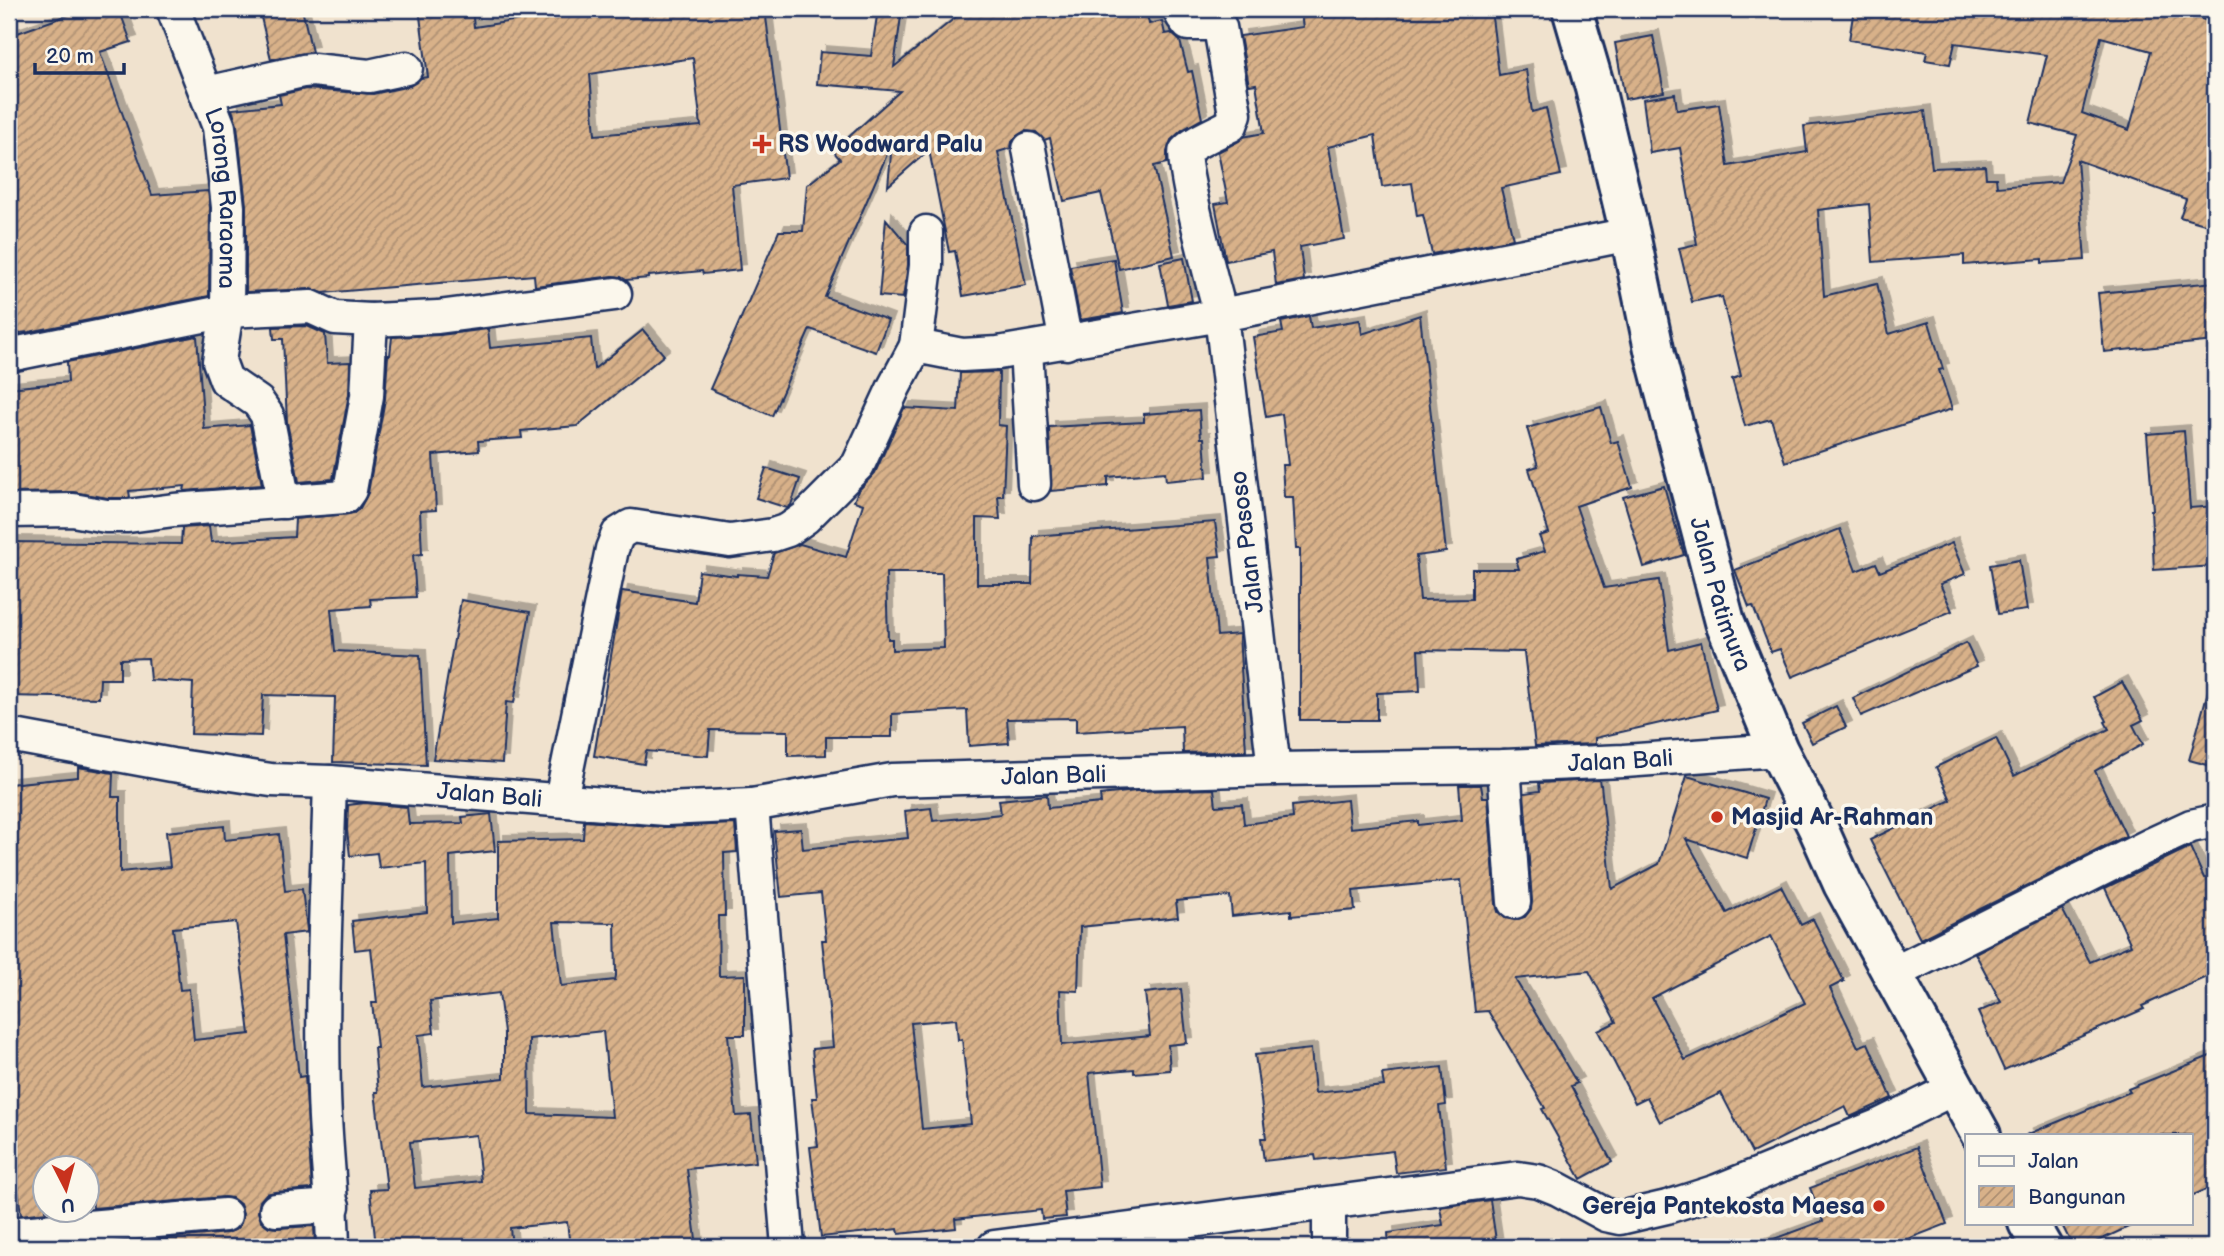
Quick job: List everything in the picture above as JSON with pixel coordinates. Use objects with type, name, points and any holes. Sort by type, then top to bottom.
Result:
[{"type":"main road","name":"Jalan Patimura","points":[[1573,9],[1630,234],[1655,354],[1725,622],[1778,750],[1843,884],[1980,1134]]},
{"type":"main road","points":[[2029,1224],[2042,1247]]},
{"type":"street","name":"Lorong Raraoma","points":[[173,9],[219,127],[228,207],[227,311],[219,360],[226,380],[264,407],[284,502]]},
{"type":"street","name":"Jalan Pasoso","points":[[1182,16],[1188,24],[1213,24],[1220,27],[1235,114],[1231,125],[1189,148],[1184,156],[1220,315],[1274,769]]},
{"type":"street","points":[[206,93],[303,71],[369,76],[406,68]]},
{"type":"street","points":[[1029,149],[1066,343]]},
{"type":"street","points":[[561,799],[612,549],[618,534],[631,526],[730,541],[773,535],[788,530],[805,518],[858,465],[914,349],[926,266],[926,232]]},
{"type":"street","points":[[914,349],[962,355],[1026,350],[1220,315],[1630,234]]},
{"type":"street","points":[[9,355],[227,311],[311,307],[335,318],[371,320],[438,317],[614,294]]},
{"type":"street","points":[[9,511],[73,510],[106,516],[128,516],[345,497],[350,493],[367,396],[371,320]]},
{"type":"street","points":[[1026,350],[1034,484]]},
{"type":"street","name":"Jalan Bali","points":[[9,735],[271,780],[330,782],[666,809],[752,805],[892,780],[1274,769],[1504,766],[1778,750]]},
{"type":"street","points":[[1504,766],[1514,902]]},
{"type":"street","points":[[330,782],[323,996],[324,1094],[333,1247]]},
{"type":"street","points":[[752,805],[789,1247]]},
{"type":"street","points":[[1894,973],[2102,868],[2191,826],[2215,821]]},
{"type":"street","points":[[994,1247],[1518,1178],[1538,1181],[1606,1215],[1620,1218],[1717,1191],[1880,1125],[1955,1088]]},
{"type":"street","points":[[1329,1204],[1329,1247]]},
{"type":"street","points":[[276,1210],[332,1206]]},
{"type":"street","points":[[9,1234],[225,1216]]},
{"type":"building","points":[[85,9],[119,9],[131,42],[100,52],[152,195],[208,191],[209,296],[9,334],[9,110],[17,107],[9,83],[9,36]]},
{"type":"building","points":[[259,9],[302,9],[312,52],[271,59]]},
{"type":"building","points":[[419,9],[472,9],[474,27],[592,9],[765,9],[786,178],[732,185],[740,270],[703,274],[702,271],[626,280],[613,276],[535,286],[534,275],[323,293],[310,289],[246,292],[246,205],[237,125],[232,109],[281,104],[279,95],[306,89],[373,94],[410,86],[421,78],[428,77]],"holes":[[[693,58],[701,126],[595,135],[590,74]]]},
{"type":"building","points":[[878,9],[902,9],[894,67],[966,9],[1146,9],[1149,24],[1162,21],[1165,34],[1171,33],[1180,41],[1188,72],[1192,71],[1202,119],[1182,130],[1171,140],[1167,163],[1154,166],[1174,256],[1119,269],[1101,193],[1064,201],[1050,138],[1044,140],[1036,132],[1025,131],[1012,142],[1011,148],[998,152],[1026,285],[963,296],[955,251],[949,252],[929,150],[888,186],[892,143],[825,297],[888,320],[876,352],[810,329],[772,416],[710,389],[779,231],[803,231],[807,185],[840,159],[833,151],[900,91],[817,84],[820,52],[871,56]]},
{"type":"building","points":[[1300,9],[1491,9],[1499,75],[1526,70],[1532,112],[1546,108],[1561,175],[1501,188],[1513,239],[1432,254],[1423,215],[1417,216],[1412,183],[1382,187],[1375,135],[1328,147],[1344,239],[1300,247],[1304,280],[1276,285],[1272,252],[1226,261],[1215,204],[1228,202],[1218,152],[1243,137],[1264,133],[1256,84],[1249,85],[1240,36],[1303,27]]},
{"type":"building","points":[[1854,9],[1924,9],[1960,15],[1960,9],[2167,9],[2215,23],[2215,227],[2180,217],[2186,199],[2077,160],[2085,260],[2042,263],[2042,259],[1964,265],[1964,255],[1873,262],[1869,204],[1818,210],[1824,296],[1877,283],[1889,334],[1929,322],[1943,369],[1939,370],[1952,409],[1785,462],[1771,419],[1745,426],[1732,379],[1741,376],[1722,297],[1692,302],[1679,248],[1697,244],[1680,148],[1650,153],[1643,99],[1675,94],[1677,110],[1719,104],[1728,166],[1807,152],[1804,126],[1925,111],[1932,168],[1985,166],[1986,178],[1996,178],[1997,187],[2060,182],[2077,135],[2030,123],[2047,55],[1955,43],[1950,64],[1925,60],[1927,52],[1849,40]],"holes":[[[2101,37],[2151,51],[2129,130],[2082,113]]]},
{"type":"building","points":[[1653,36],[1664,92],[1625,99],[1615,43]]},
{"type":"building","points":[[886,219],[908,245],[903,298],[879,296]]},
{"type":"building","points":[[1184,258],[1192,301],[1168,305],[1160,263]]},
{"type":"building","points":[[1114,259],[1123,313],[1080,320],[1070,266]]},
{"type":"building","points":[[2215,282],[2215,341],[2104,352],[2098,293]]},
{"type":"building","points":[[1420,315],[1446,552],[1416,556],[1420,600],[1472,599],[1472,569],[1519,569],[1516,559],[1545,551],[1539,536],[1549,533],[1529,469],[1538,466],[1527,428],[1601,407],[1611,443],[1618,441],[1632,487],[1576,506],[1604,588],[1659,580],[1669,650],[1701,642],[1717,710],[1595,738],[1595,744],[1535,746],[1524,652],[1418,650],[1420,691],[1377,693],[1377,720],[1300,720],[1300,549],[1296,549],[1293,497],[1284,497],[1282,465],[1288,465],[1282,414],[1266,417],[1253,337],[1283,332],[1281,322],[1309,316],[1311,328],[1360,320],[1362,334]]},
{"type":"building","points":[[307,326],[325,334],[327,363],[350,362],[349,394],[333,479],[299,482],[287,422],[283,339],[274,339],[273,327]]},
{"type":"building","points":[[488,329],[490,348],[591,338],[594,369],[643,330],[664,355],[577,426],[521,431],[522,438],[478,441],[479,451],[433,455],[436,510],[420,511],[422,554],[413,555],[416,597],[370,599],[371,606],[331,609],[335,651],[420,655],[426,765],[333,762],[335,697],[263,695],[261,736],[191,734],[193,683],[150,680],[148,658],[120,659],[120,679],[100,679],[99,698],[9,696],[9,542],[181,544],[182,528],[209,526],[211,542],[294,537],[295,519],[354,513],[368,493],[385,399],[392,337]]},
{"type":"building","points":[[197,336],[204,429],[250,425],[262,485],[184,491],[185,486],[129,491],[130,497],[127,498],[73,492],[9,493],[9,462],[15,463],[9,388],[68,382],[67,362]]},
{"type":"building","points":[[999,372],[998,425],[1006,426],[1003,496],[998,496],[1000,519],[977,518],[977,584],[1032,584],[1033,536],[1215,522],[1220,556],[1210,557],[1217,636],[1239,634],[1246,751],[1183,753],[1182,726],[1076,732],[1076,718],[1007,719],[1009,743],[969,746],[967,710],[892,714],[892,737],[826,737],[826,755],[788,756],[788,731],[710,730],[708,756],[646,751],[644,764],[594,756],[622,591],[695,602],[699,571],[737,576],[767,576],[774,553],[800,544],[846,557],[863,504],[854,501],[858,491],[875,473],[904,408],[958,411],[960,373]],"holes":[[[886,573],[942,573],[944,648],[892,650],[892,639],[888,639]]]},
{"type":"building","points":[[1199,410],[1207,477],[1166,481],[1165,472],[1108,477],[1108,486],[1051,491],[1049,427],[1144,422],[1144,414]]},
{"type":"building","points":[[2184,431],[2190,508],[2215,506],[2215,566],[2154,570],[2147,434]]},
{"type":"building","points":[[766,468],[800,479],[791,505],[787,508],[756,498]]},
{"type":"building","points":[[1664,486],[1684,555],[1644,567],[1623,497]]},
{"type":"building","points":[[1840,529],[1856,571],[1876,563],[1880,572],[1952,543],[1965,574],[1940,584],[1952,611],[1792,677],[1780,649],[1771,652],[1735,570]]},
{"type":"building","points":[[2019,560],[2027,610],[1998,614],[1990,565]]},
{"type":"building","points":[[461,600],[530,612],[514,703],[506,702],[502,763],[433,759]]},
{"type":"building","points":[[1966,643],[1977,666],[1861,716],[1853,698]]},
{"type":"building","points":[[2122,682],[2143,720],[2133,725],[2143,744],[2095,771],[2126,836],[1920,939],[1870,840],[1951,800],[1936,767],[1996,738],[2014,776],[2109,729],[2094,697]]},
{"type":"building","points":[[2208,691],[2215,692],[2215,767],[2189,760]]},
{"type":"building","points":[[1836,706],[1846,727],[1812,743],[1802,723]]},
{"type":"building","points":[[78,767],[113,773],[112,797],[120,797],[120,872],[170,867],[166,832],[224,826],[225,840],[279,834],[285,891],[302,889],[307,930],[283,935],[299,1077],[305,1076],[312,1189],[266,1194],[260,1201],[258,1212],[261,1221],[269,1227],[314,1226],[315,1247],[97,1247],[227,1233],[235,1230],[241,1223],[243,1213],[240,1204],[232,1198],[224,1197],[102,1207],[102,1154],[32,1154],[32,1214],[21,1215],[18,1190],[9,1189],[9,784],[78,777]],"holes":[[[236,922],[250,1034],[194,1040],[189,989],[180,990],[173,928]]]},
{"type":"building","points":[[1687,776],[1765,799],[1747,858],[1686,839],[1727,913],[1781,886],[1801,925],[1813,919],[1844,981],[1830,988],[1858,1047],[1868,1043],[1892,1098],[1850,1117],[1845,1106],[1752,1153],[1721,1093],[1660,1122],[1647,1097],[1635,1103],[1598,1031],[1616,1022],[1589,971],[1515,979],[1577,1083],[1571,1086],[1612,1162],[1581,1179],[1542,1109],[1545,1108],[1488,1011],[1475,1012],[1461,880],[1353,891],[1355,910],[1291,916],[1291,910],[1232,916],[1230,896],[1176,901],[1178,917],[1080,927],[1078,991],[1060,990],[1062,1045],[1150,1036],[1145,993],[1181,989],[1187,1043],[1168,1045],[1170,1070],[1134,1073],[1134,1069],[1089,1073],[1100,1187],[1063,1191],[1066,1217],[1042,1219],[1041,1210],[955,1219],[956,1228],[899,1234],[898,1229],[821,1237],[810,1147],[818,1146],[812,1098],[817,1098],[812,1049],[833,1047],[822,940],[826,940],[821,893],[781,897],[774,831],[801,829],[803,849],[908,838],[905,811],[931,808],[933,821],[1001,814],[999,800],[1047,795],[1048,808],[1101,803],[1100,795],[1136,791],[1214,789],[1216,806],[1242,804],[1244,824],[1293,818],[1292,806],[1347,800],[1350,828],[1418,821],[1418,825],[1462,820],[1459,785],[1481,785],[1483,797],[1488,797],[1498,912],[1505,918],[1515,920],[1525,917],[1531,909],[1532,901],[1524,793],[1540,791],[1539,783],[1599,780],[1612,889],[1659,864]],"holes":[[[1771,936],[1805,1003],[1685,1060],[1652,998]],[[956,1019],[958,1040],[962,1039],[971,1124],[922,1129],[911,1023]]]},
{"type":"building","points":[[365,803],[407,807],[409,824],[463,823],[462,817],[491,814],[495,851],[450,856],[451,923],[498,918],[498,841],[583,839],[584,821],[665,827],[735,824],[737,852],[724,853],[725,916],[718,916],[719,976],[745,975],[745,1035],[728,1035],[736,1116],[751,1115],[756,1162],[687,1169],[697,1247],[570,1247],[567,1222],[510,1228],[512,1247],[376,1247],[370,1190],[387,1189],[375,1092],[378,1092],[374,1048],[377,1048],[372,1003],[377,1003],[371,948],[355,950],[352,921],[427,912],[426,863],[379,868],[377,853],[350,856],[348,805]],"holes":[[[554,922],[615,923],[615,980],[561,986]],[[499,993],[504,1033],[504,1078],[423,1087],[418,1035],[434,1033],[430,1001]],[[603,1031],[612,1117],[530,1114],[529,1039]],[[476,1135],[481,1181],[415,1188],[410,1142]]]},
{"type":"building","points":[[2190,847],[2204,878],[2215,879],[2215,973],[2142,1006],[2144,1009],[2004,1070],[1978,1012],[2001,1002],[1975,953],[2062,909],[2090,962],[2131,945],[2105,888]]},
{"type":"building","points":[[1311,1049],[1315,1093],[1384,1086],[1382,1074],[1442,1067],[1446,1105],[1439,1106],[1446,1167],[1396,1173],[1393,1151],[1316,1160],[1315,1155],[1264,1161],[1261,1138],[1266,1138],[1255,1055]]},
{"type":"building","points":[[2215,1054],[2215,1186],[2192,1196],[2192,1134],[2028,1134],[2130,1092],[2128,1089]]},
{"type":"building","name":"Gereja Pantekosta Maesa","points":[[1917,1147],[1947,1224],[1887,1247],[1760,1247],[1760,1244],[1823,1221],[1810,1188]]},
{"type":"building","points":[[1490,1200],[1497,1247],[1389,1247],[1388,1233],[1443,1225],[1440,1207]]},
{"type":"building","points":[[2062,1224],[2135,1224],[2085,1247],[2073,1247]]},
{"type":"place","name":"RS Woodward Palu","points":[[762,144]]},
{"type":"place","name":"Masjid Ar-Rahman","points":[[1717,817]]},
{"type":"place","name":"Gereja Pantekosta Maesa","points":[[1879,1206]]}]
